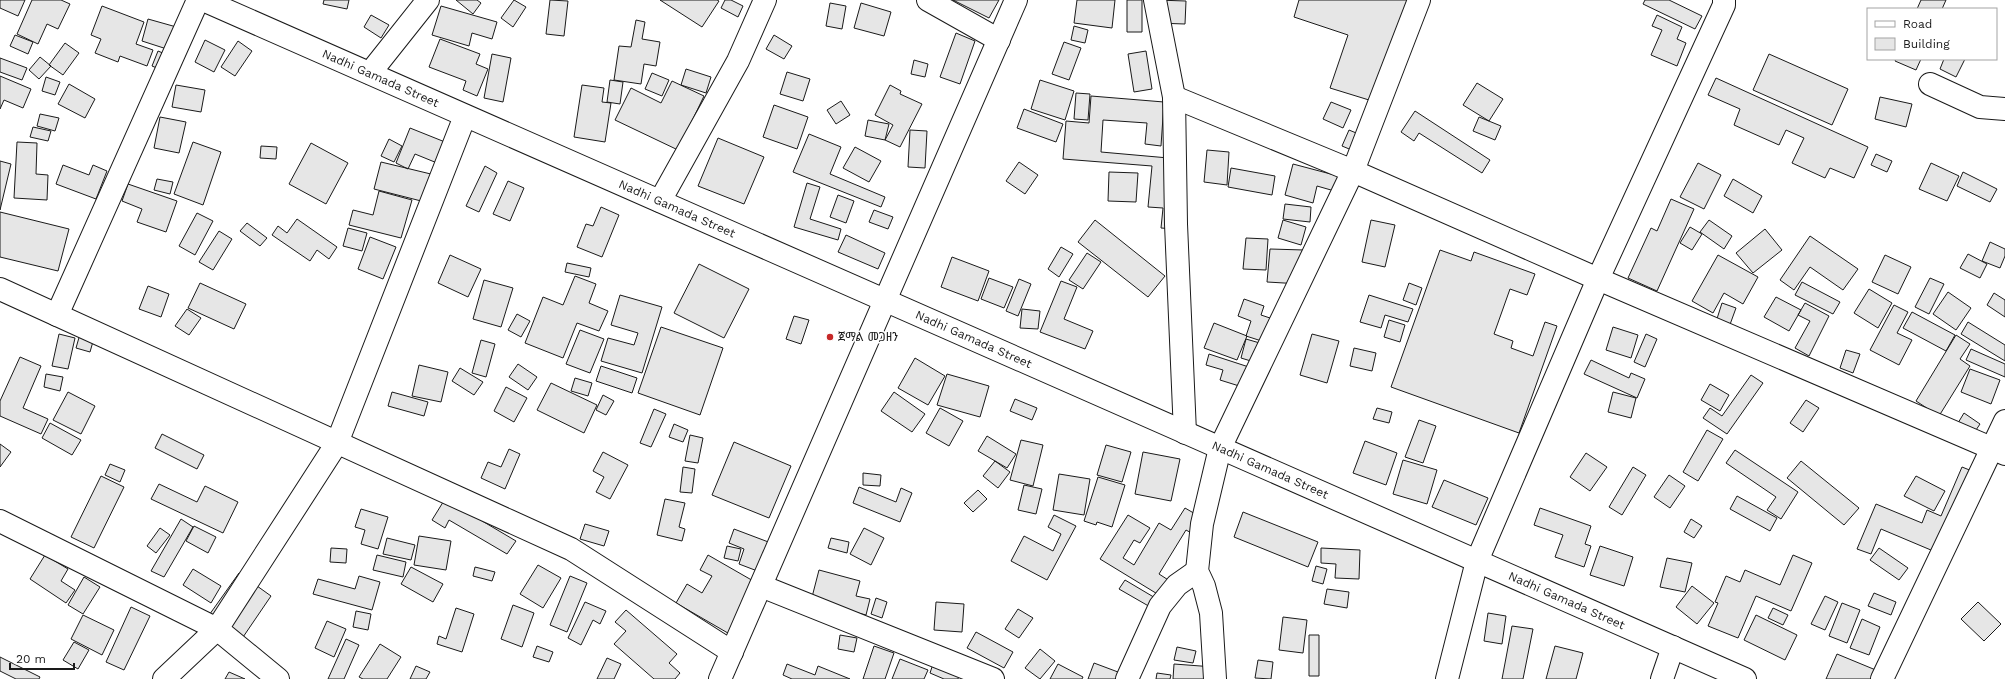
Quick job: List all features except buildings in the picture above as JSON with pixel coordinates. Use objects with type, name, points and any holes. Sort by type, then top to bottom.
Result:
[{"type":"street","points":[[57,315],[198,0]]},
{"type":"street","name":"Nadhi Gamada Street","points":[[203,0],[233,6],[370,74],[1745,679]]},
{"type":"street","points":[[370,74],[428,0]]},
{"type":"street","points":[[660,201],[738,61],[765,0]]},
{"type":"street","points":[[928,0],[999,40]]},
{"type":"street","points":[[720,679],[1016,0]]},
{"type":"street","points":[[1155,0],[1174,97],[1176,224],[1185,433]]},
{"type":"street","points":[[1215,679],[1210,613],[1204,586],[1197,571],[1202,524],[1220,448],[1353,171],[1419,0]]},
{"type":"street","points":[[1447,679],[1477,561],[1598,280],[1724,5],[1724,0]]},
{"type":"street","points":[[1930,84],[1980,107],[2005,109]]},
{"type":"street","points":[[1174,97],[1353,171],[1598,280],[1999,451]]},
{"type":"street","points":[[164,679],[217,629],[337,443],[465,116]]},
{"type":"street","points":[[0,289],[571,549],[732,652]]},
{"type":"street","points":[[1882,679],[1999,451],[2005,421]]},
{"type":"street","points":[[0,521],[217,629],[278,679]]},
{"type":"street","points":[[1127,679],[1160,606],[1177,584],[1197,571]]},
{"type":"street","points":[[761,586],[993,679]]},
{"type":"street","points":[[1662,679],[1673,647]]},
{"type":"place","name":"ጀማል መጋዘን","points":[[830,337]]}]
